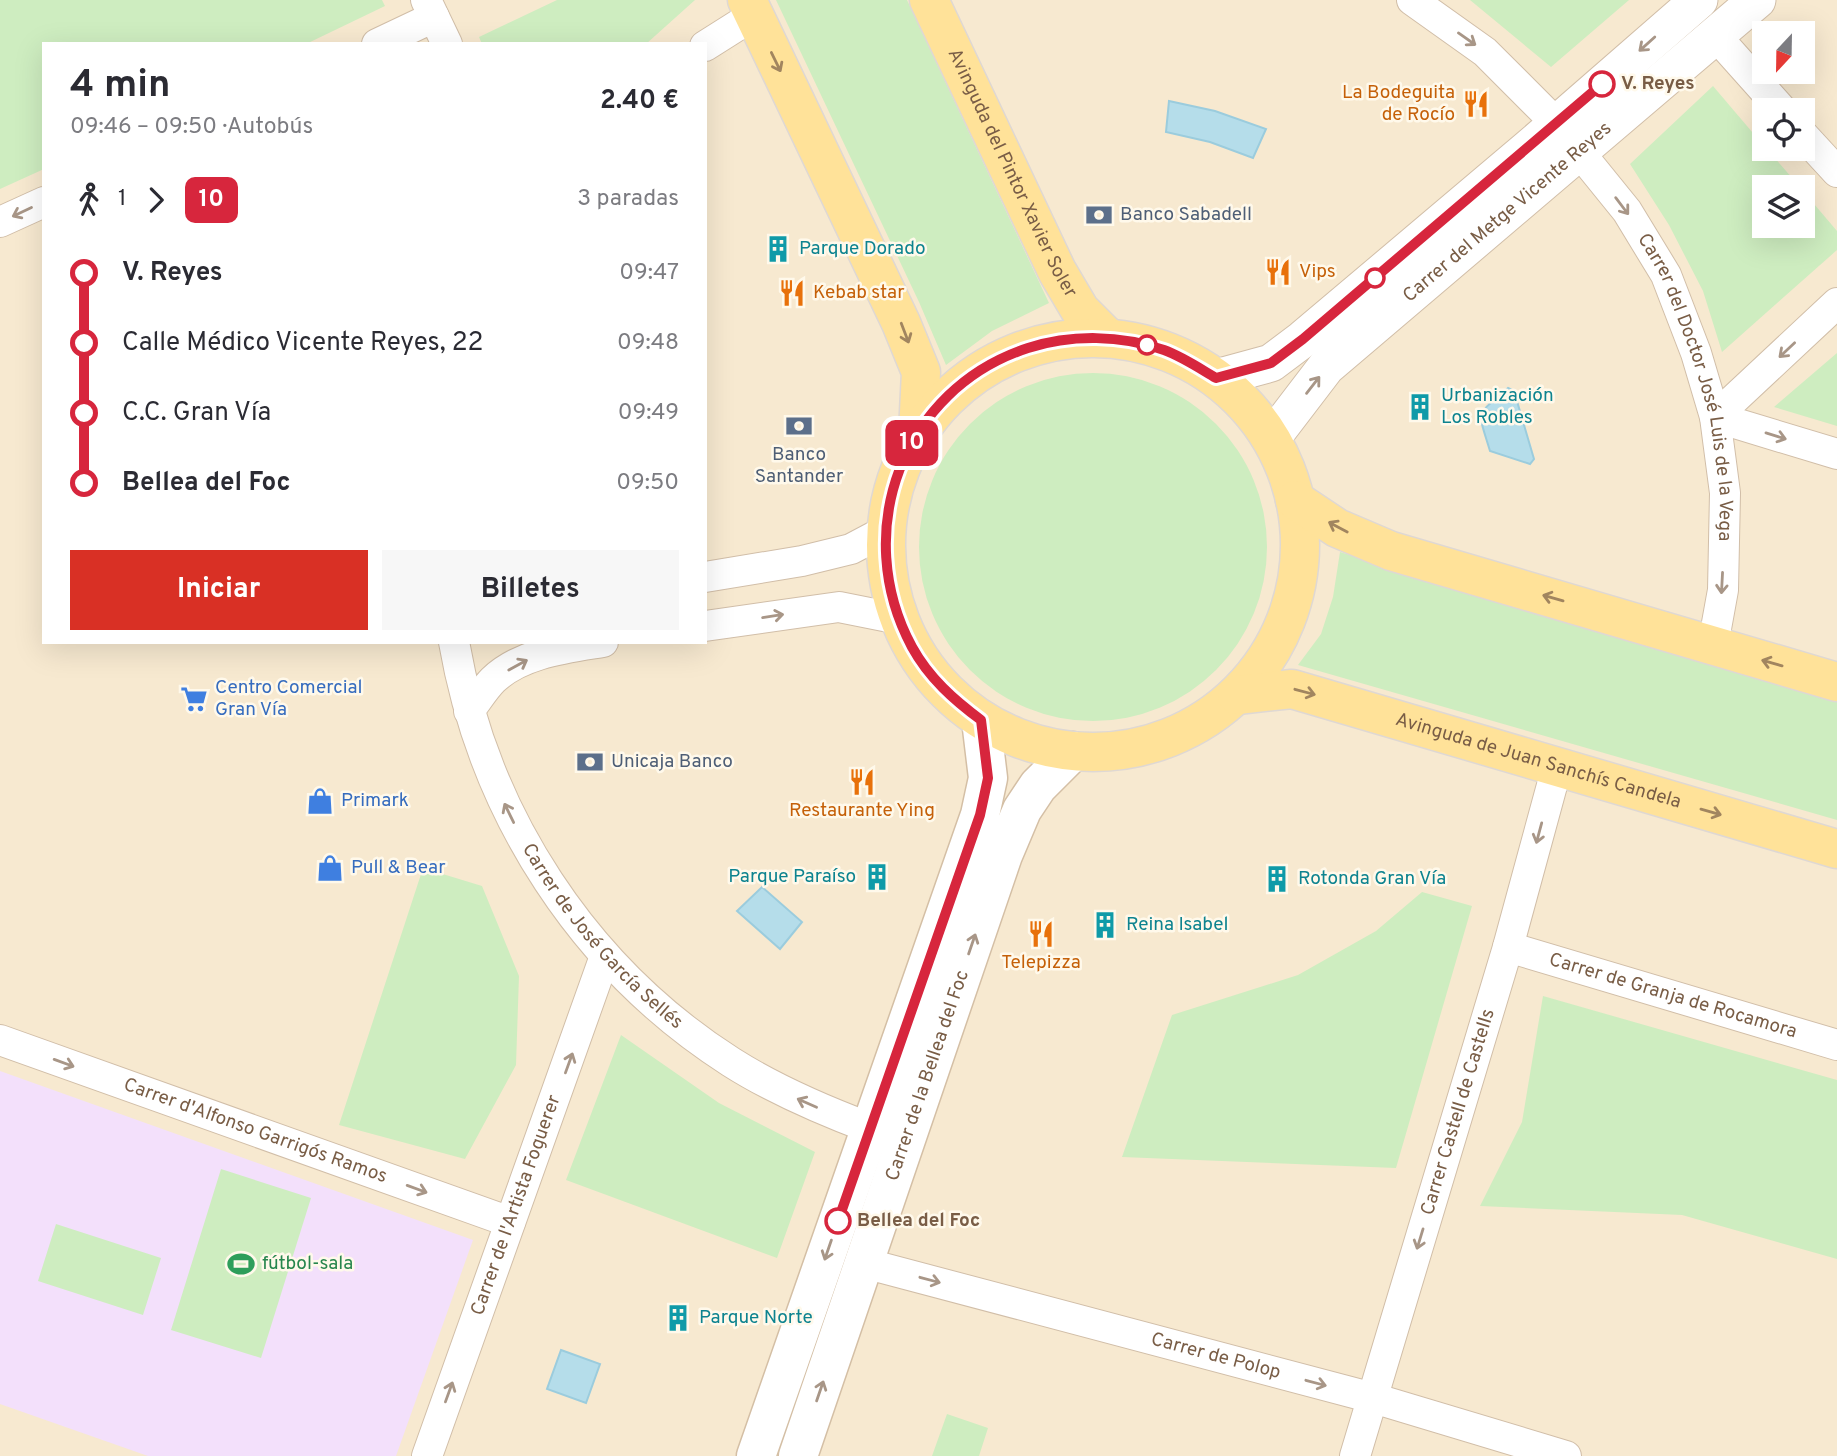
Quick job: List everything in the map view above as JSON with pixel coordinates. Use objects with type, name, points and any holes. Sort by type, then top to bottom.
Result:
[{"type":"main road","name":"Avinguda del Pintor Xavier Soler","points":[[929,0],[1057,271],[1080,310],[1108,338]]},
{"type":"main road","points":[[750,7],[901,323],[921,372],[918,432]]},
{"type":"main road","points":[[1075,338],[1108,338],[1137,342],[1165,351],[1216,378],[1271,439],[1286,468],[1296,500],[1300,562],[1295,593],[1286,621],[1257,673],[1237,695],[1209,717],[1178,734],[1108,752],[1073,751],[1025,741],[981,720],[954,700],[932,676],[913,649],[899,619],[885,561],[885,531],[890,496],[918,432],[947,397],[983,369],[1013,354],[1043,344],[1075,338]]},
{"type":"main road","points":[[1296,500],[1337,528],[1391,551],[1837,682]]},
{"type":"main road","name":"Avinguda de Juan Sanchís Candela","points":[[1237,695],[1292,689],[1837,849]]},
{"type":"main road","name":"Carrer de la Bellea del Foc","points":[[756,1456],[980,815],[988,778],[981,720]]},
{"type":"main road","name":"Carrer de la Bellea del Foc","points":[[798,1456],[1003,855],[1022,810],[1038,786],[1073,751]]},
{"type":"street","points":[[1412,0],[1485,52],[1557,124]]},
{"type":"street","name":"Carrer del Metge Vicente Reyes","points":[[1271,439],[1326,367],[1757,0]]},
{"type":"street","name":"Carrer del Metge Vicente Reyes","points":[[1216,378],[1271,363],[1313,330],[1557,124],[1695,1]]},
{"type":"street","points":[[707,44],[750,7]]},
{"type":"street","points":[[380,42],[430,8],[446,42]]},
{"type":"street","points":[[1715,35],[1771,98]]},
{"type":"street","points":[[1815,148],[1837,172]]},
{"type":"street","name":"Carrer del Doctor José Luis de la Vega","points":[[1580,153],[1627,211],[1666,275],[1696,353],[1716,417],[1725,493],[1723,590],[1713,645]]},
{"type":"street","points":[[0,222],[42,203]]},
{"type":"street","points":[[1837,303],[1716,417],[1837,454]]},
{"type":"street","points":[[707,577],[802,561],[852,549],[885,531]]},
{"type":"street","points":[[707,626],[839,607],[899,619]]},
{"type":"street","name":"Carrer de José García Sellés","points":[[454,644],[469,711],[492,778],[523,842],[561,901],[606,957],[644,996],[732,1063],[780,1091],[870,1128]]},
{"type":"street","points":[[469,711],[494,679],[520,663],[547,651],[591,644]]},
{"type":"street","name":"Carrer Castell de Castells","points":[[1355,1456],[1508,947],[1557,767]]},
{"type":"street","name":"Carrer de Granja de Rocamora","points":[[1508,947],[1837,1045]]},
{"type":"street","name":"Carrer de l'Artista Foguerer","points":[[426,1456],[606,957]]},
{"type":"street","name":"Carrer d'Alfonso Garrigós Ramos","points":[[0,1040],[510,1222]]},
{"type":"street","name":"Carrer de Polop","points":[[864,1263],[1373,1398],[1566,1456]]},
{"type":"shaded area","points":[[0,0],[1837,0],[1837,1456],[0,1456]]},
{"type":"shaded area","points":[[0,1071],[473,1240],[396,1456],[148,1456],[0,1404]]},
{"type":"green space","points":[[0,0],[382,0],[385,6],[310,42],[42,42],[42,170],[0,189]]},
{"type":"green space","points":[[557,0],[695,0],[648,42],[481,42],[479,37]]},
{"type":"green space","points":[[776,0],[907,0],[1049,303],[992,331],[946,365],[919,302]]},
{"type":"green space","points":[[1470,0],[1629,0],[1551,67]]},
{"type":"green space","points":[[1713,86],[1752,132],[1752,161],[1777,161],[1790,175],[1752,175],[1752,238],[1815,238],[1815,205],[1837,231],[1837,250],[1722,352],[1703,291],[1669,225],[1630,164]]},
{"type":"green space","points":[[1837,353],[1837,426],[1774,407]]},
{"type":"green space","points":[[1076,373],[1110,373],[1144,380],[1175,393],[1204,412],[1228,436],[1247,465],[1260,496],[1267,530],[1267,564],[1260,598],[1247,629],[1228,658],[1204,682],[1175,701],[1144,714],[1110,721],[1076,721],[1042,714],[1011,701],[982,682],[958,658],[939,629],[926,598],[919,564],[919,530],[926,496],[939,465],[958,436],[982,412],[1011,393],[1042,380]]},
{"type":"green space","points":[[1340,552],[1837,700],[1837,820],[1298,665],[1321,634],[1333,597]]},
{"type":"green space","points":[[423,868],[482,886],[519,976],[516,1065],[465,1159],[339,1125]]},
{"type":"green space","points":[[1422,892],[1472,906],[1396,1168],[1122,1157],[1172,1015],[1298,975],[1376,931]]},
{"type":"green space","points":[[1543,996],[1837,1080],[1837,1259],[1682,1215],[1480,1206],[1522,1122]]},
{"type":"green space","points":[[621,1035],[719,1103],[815,1152],[777,1258],[566,1180]]},
{"type":"green space","name":"fútbol-sala","points":[[221,1169],[311,1198],[261,1358],[171,1330]]},
{"type":"green space","points":[[56,1224],[161,1258],[143,1315],[38,1281]]},
{"type":"green space","points":[[947,1414],[988,1428],[979,1456],[932,1456]]},
{"type":"water","points":[[1169,101],[1215,111],[1266,129],[1253,158],[1210,142],[1166,132]]},
{"type":"water","points":[[1508,388],[1514,391],[1534,459],[1530,464],[1490,451],[1483,427],[1481,420],[1484,409]]},
{"type":"water","points":[[762,887],[802,922],[780,949],[737,911]]},
{"type":"water","points":[[561,1350],[600,1364],[586,1403],[547,1389]]},
{"type":"bus line","name":"10","points":[[838,1221],[980,815],[988,778],[981,720],[954,700],[932,676],[913,649],[899,619],[890,590],[885,561],[885,531],[890,496],[902,463],[918,432],[947,397],[983,369],[1013,354],[1043,344],[1075,338],[1108,338],[1137,342],[1165,351],[1216,378],[1271,363],[1303,339],[1602,84]]},
{"type":"place","name":"V. Reyes","points":[[1602,84]]},
{"type":"place","name":"La Bodeguita de Rocío","points":[[1476,104]]},
{"type":"place","name":"Banco Sabadell","points":[[1099,215]]},
{"type":"place","name":"Parque Dorado","points":[[778,249]]},
{"type":"place","name":"Vips","points":[[1278,272]]},
{"type":"place","name":"Kebab star","points":[[792,293]]},
{"type":"place","name":"Urbanización Los Robles","points":[[1420,407]]},
{"type":"place","name":"Banco Santander","points":[[799,426]]},
{"type":"place","name":"Centro Comercial Gran Vía","points":[[194,699]]},
{"type":"place","name":"Unicaja Banco","points":[[590,762]]},
{"type":"place","name":"Restaurante Ying","points":[[862,782]]},
{"type":"place","name":"Primark","points":[[320,801]]},
{"type":"place","name":"Pull & Bear","points":[[330,868]]},
{"type":"place","name":"Parque Paraíso","points":[[877,877]]},
{"type":"place","name":"Rotonda Gran Vía","points":[[1277,879]]},
{"type":"place","name":"Reina Isabel","points":[[1105,925]]},
{"type":"place","name":"Telepizza","points":[[1041,934]]},
{"type":"place","name":"Bellea del Foc","points":[[838,1221]]},
{"type":"place","name":"fútbol-sala","points":[[241,1264]]},
{"type":"place","name":"Parque Norte","points":[[678,1318]]}]
